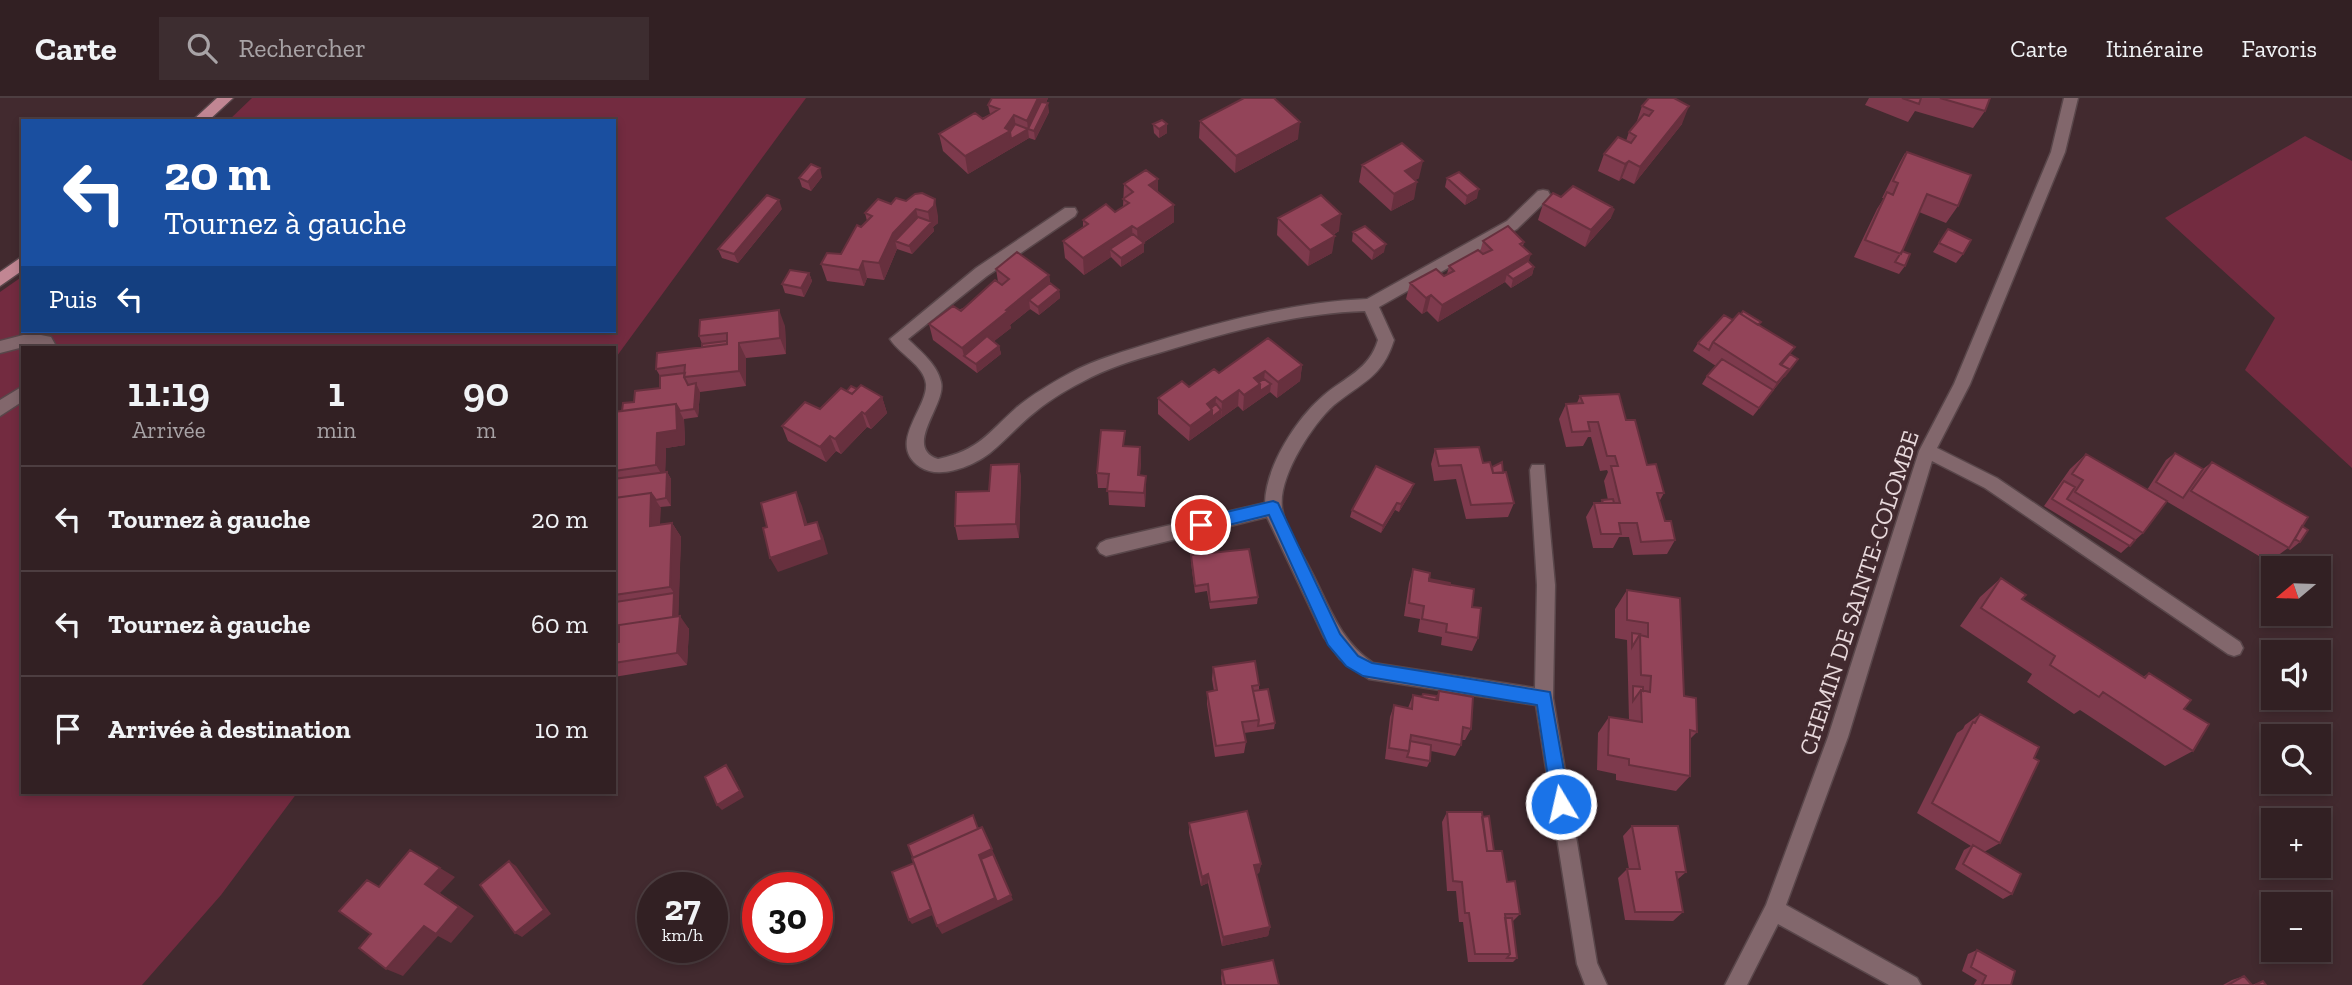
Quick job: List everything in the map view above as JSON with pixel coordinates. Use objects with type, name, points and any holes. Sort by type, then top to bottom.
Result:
[{"type":"main road","points":[[201,119],[226,98]]},
{"type":"street","name":"CHEMIN DE SAINTE-COLOMBE","points":[[1737,985],[1774,910],[1838,737],[1927,451],[1962,384],[2058,152],[2071,98]]},
{"type":"street","points":[[1070,212],[1032,235],[951,293],[898,339],[928,368],[934,384],[931,402],[918,425],[915,441],[919,454],[926,461],[938,466],[975,454],[996,439],[1024,411],[1075,378],[1106,363],[1219,328],[1341,306],[1370,305],[1512,225],[1543,195]]},
{"type":"street","points":[[1370,305],[1386,340],[1379,364],[1319,410],[1287,459],[1276,483],[1273,508],[1334,639],[1352,661],[1369,671],[1544,698]]},
{"type":"street","points":[[0,347],[30,339],[45,341],[48,346]]},
{"type":"street","points":[[0,409],[21,393]]},
{"type":"street","points":[[1927,451],[1991,483],[2234,648]]},
{"type":"street","points":[[1538,470],[1546,585],[1544,698],[1587,964],[1596,985]]},
{"type":"street","points":[[1106,548],[1273,508]]},
{"type":"street","points":[[1774,910],[1910,985]]},
{"type":"shaded area","points":[[252,98],[806,98],[616,357],[616,346],[21,346],[21,794],[296,794],[221,895],[142,985],[0,985],[0,292],[21,277],[21,333],[616,333],[616,119],[230,119]]},
{"type":"shaded area","points":[[2305,136],[2352,161],[2352,468],[2245,370],[2275,318],[2165,218]]},
{"type":"building","points":[[992,98],[1038,98],[1027,121],[1014,115],[1005,128],[1010,131],[965,156],[939,134],[975,113],[983,119],[999,109],[988,105]]},
{"type":"building","points":[[1244,98],[1274,98],[1300,122],[1236,156],[1200,121]]},
{"type":"building","points":[[1649,98],[1674,98],[1689,106],[1640,167],[1629,161],[1625,164],[1604,154],[1618,137],[1631,143],[1636,136],[1629,132],[1644,114],[1649,116],[1653,111],[1642,106]]},
{"type":"building","points":[[1902,98],[1921,98],[1919,104]]},
{"type":"building","points":[[1940,98],[1990,98],[1985,111]]},
{"type":"building","points":[[1041,102],[1048,103],[1034,131],[1028,129]]},
{"type":"building","points":[[1162,120],[1167,124],[1159,129],[1153,124]]},
{"type":"building","points":[[1015,124],[1028,129],[1011,139],[1010,132]]},
{"type":"building","points":[[1402,143],[1423,161],[1405,171],[1417,182],[1394,194],[1362,165]]},
{"type":"building","points":[[1907,152],[1971,175],[1958,206],[1927,194],[1901,254],[1865,240],[1887,192],[1893,195],[1898,183],[1893,181]]},
{"type":"building","points":[[811,164],[820,168],[808,182],[799,178]]},
{"type":"building","points":[[1146,170],[1158,179],[1149,185],[1174,205],[1137,229],[1132,226],[1083,258],[1063,241],[1088,224],[1083,220],[1106,204],[1115,212],[1129,203],[1123,199],[1133,192],[1124,184]]},
{"type":"building","points":[[1459,172],[1479,189],[1467,196],[1447,178]]},
{"type":"building","points":[[1573,186],[1612,207],[1591,230],[1543,204],[1553,193],[1561,197]]},
{"type":"building","points":[[922,193],[935,199],[934,206],[928,212],[916,209],[893,233],[879,263],[863,261],[859,270],[821,264],[827,253],[841,254],[857,225],[861,227],[872,216],[865,213],[878,199],[891,204],[896,198],[906,201],[915,194]]},
{"type":"building","points":[[767,195],[779,200],[734,254],[718,249]]},
{"type":"building","points":[[1321,195],[1341,214],[1322,225],[1335,236],[1310,250],[1278,218]]},
{"type":"building","points":[[918,217],[932,222],[909,246],[895,241]]},
{"type":"building","points":[[1365,226],[1386,244],[1374,251],[1353,232]]},
{"type":"building","points":[[1508,226],[1524,242],[1520,244],[1531,254],[1442,305],[1431,295],[1426,298],[1410,283],[1436,269],[1444,276],[1454,271],[1449,266],[1478,250],[1483,254],[1492,250],[1483,241]]},
{"type":"building","points":[[1948,229],[1971,240],[1963,254],[1939,243]]},
{"type":"building","points":[[1133,234],[1144,243],[1121,258],[1110,249]]},
{"type":"building","points":[[1902,251],[1910,254],[1905,266],[1895,262]]},
{"type":"building","points":[[1017,252],[1049,275],[1006,310],[1008,311],[962,348],[929,324],[953,306],[961,311],[995,280],[1002,285],[1009,279],[996,269]]},
{"type":"building","points":[[1528,261],[1534,267],[1513,279],[1507,274]]},
{"type":"building","points":[[790,270],[809,273],[801,288],[782,284]]},
{"type":"building","points":[[1050,283],[1059,290],[1038,307],[1029,300]]},
{"type":"building","points":[[779,310],[780,338],[739,343],[739,371],[684,377],[685,365],[656,369],[657,353],[727,344],[727,333],[699,336],[700,320]]},
{"type":"building","points":[[1743,311],[1761,322],[1758,325],[1741,314]]},
{"type":"building","points":[[1739,313],[1795,347],[1780,364],[1789,369],[1777,383],[1713,342]]},
{"type":"building","points":[[1724,315],[1733,320],[1709,350],[1698,343]]},
{"type":"building","points":[[987,336],[999,346],[976,364],[964,356]]},
{"type":"building","points":[[1268,338],[1302,365],[1278,382],[1265,371],[1254,378],[1260,384],[1244,395],[1239,390],[1222,402],[1216,397],[1207,404],[1212,410],[1190,426],[1158,398],[1182,381],[1189,387],[1214,369],[1219,373]]},
{"type":"building","points":[[727,341],[727,344],[702,347],[702,344]]},
{"type":"building","points":[[1790,354],[1798,359],[1784,377],[1789,369],[1781,365]]},
{"type":"building","points":[[1722,359],[1773,390],[1759,408],[1707,376]]},
{"type":"building","points":[[685,373],[688,385],[696,383],[694,409],[680,411],[676,404],[622,411],[623,403],[634,402],[635,391],[660,388],[660,376]]},
{"type":"building","points":[[1264,379],[1271,384],[1260,391],[1259,382]]},
{"type":"building","points":[[861,385],[882,397],[865,414],[862,412],[835,439],[830,436],[820,447],[782,426],[805,402],[820,409],[841,388],[852,394]]},
{"type":"building","points":[[851,386],[857,389],[852,394],[847,391]]},
{"type":"building","points":[[1619,394],[1626,420],[1635,420],[1647,465],[1656,464],[1664,493],[1657,493],[1665,521],[1671,521],[1675,540],[1641,542],[1637,523],[1619,523],[1621,534],[1601,534],[1594,503],[1620,503],[1611,466],[1618,466],[1615,456],[1607,456],[1598,422],[1588,422],[1590,431],[1572,432],[1566,404],[1583,403],[1580,396]]},
{"type":"building","points":[[676,404],[677,430],[657,433],[656,465],[616,471],[616,412]]},
{"type":"building","points":[[1216,404],[1221,410],[1212,417],[1211,408]]},
{"type":"building","points":[[1101,430],[1125,431],[1123,446],[1140,447],[1138,475],[1146,476],[1144,493],[1107,491],[1109,474],[1097,473]]},
{"type":"building","points":[[1479,447],[1483,463],[1490,462],[1493,473],[1506,472],[1514,503],[1471,505],[1461,465],[1439,466],[1435,449]]},
{"type":"building","points":[[2175,453],[2203,469],[2183,498],[2156,482]]},
{"type":"building","points":[[2086,454],[2167,501],[2143,533],[2075,492],[2083,480],[2072,474]]},
{"type":"building","points":[[1502,462],[1503,473],[1493,473],[1492,467]]},
{"type":"building","points":[[2212,462],[2308,517],[2289,548],[2191,491]]},
{"type":"building","points":[[1019,464],[1016,524],[955,526],[956,492],[989,491],[991,465]]},
{"type":"building","points":[[1376,466],[1414,484],[1401,504],[1397,503],[1383,526],[1352,510]]},
{"type":"building","points":[[667,472],[666,498],[656,500],[651,493],[616,498],[616,479]]},
{"type":"building","points":[[2064,481],[2075,487],[2067,499],[2135,540],[2130,546],[2052,499]]},
{"type":"building","points":[[796,492],[805,525],[817,522],[822,540],[770,558],[761,503]]},
{"type":"building","points":[[651,493],[650,526],[672,523],[670,587],[616,595],[616,498]]},
{"type":"building","points":[[1613,499],[1614,503],[1603,503],[1602,500]]},
{"type":"building","points":[[2302,526],[2308,530],[2300,542],[2295,539]]},
{"type":"building","points":[[1249,549],[1258,597],[1210,602],[1208,584],[1195,586],[1191,555]]},
{"type":"building","points":[[1413,569],[1430,573],[1429,581],[1474,589],[1472,607],[1481,608],[1478,638],[1446,632],[1447,624],[1422,619],[1424,606],[1409,603]]},
{"type":"building","points":[[2001,578],[2026,595],[2022,599],[2145,678],[2149,673],[2191,700],[2184,709],[2209,724],[2193,751],[2103,692],[2099,697],[2050,665],[2055,656],[1981,608]]},
{"type":"building","points":[[1429,581],[1450,583],[1450,585]]},
{"type":"building","points":[[1627,590],[1680,598],[1684,696],[1696,698],[1697,732],[1690,730],[1690,776],[1629,765],[1629,759],[1608,755],[1609,717],[1642,722],[1641,690],[1650,692],[1651,676],[1641,675],[1640,635],[1648,637],[1648,623],[1627,620]]},
{"type":"building","points":[[674,593],[673,617],[619,625],[619,642],[616,643],[616,602]]},
{"type":"building","points":[[680,616],[677,653],[616,663],[619,625]]},
{"type":"building","points":[[1632,633],[1640,634],[1632,647]]},
{"type":"building","points":[[1255,661],[1259,685],[1252,686],[1259,720],[1242,722],[1246,742],[1216,746],[1207,692],[1217,690],[1213,667]]},
{"type":"building","points":[[1633,686],[1643,687],[1643,691],[1641,690],[1633,701]]},
{"type":"building","points":[[1268,689],[1275,723],[1258,726],[1253,691]]},
{"type":"building","points":[[1439,691],[1473,697],[1471,729],[1463,727],[1461,745],[1411,735],[1409,751],[1389,748],[1394,705],[1412,709],[1413,695],[1438,700]]},
{"type":"building","points":[[1423,694],[1437,696],[1436,700],[1422,697]]},
{"type":"building","points":[[1980,714],[2039,747],[2034,758],[2039,761],[2000,843],[1932,803],[1973,722],[1975,723]]},
{"type":"building","points":[[1410,741],[1431,745],[1430,761],[1407,757]]},
{"type":"building","points":[[726,765],[740,791],[717,805],[705,777]]},
{"type":"building","points":[[1247,811],[1261,864],[1254,865],[1270,927],[1223,937],[1208,874],[1202,877],[1189,823]]},
{"type":"building","points":[[1447,812],[1482,812],[1487,851],[1502,851],[1507,882],[1515,881],[1520,914],[1505,914],[1510,954],[1475,954],[1469,913],[1465,913],[1462,882],[1453,881]]},
{"type":"building","points":[[973,815],[978,829],[913,858],[908,845]]},
{"type":"building","points":[[1489,816],[1494,851],[1487,851],[1482,817]]},
{"type":"building","points":[[1632,826],[1678,826],[1686,872],[1676,872],[1683,912],[1635,912],[1627,869],[1640,869]]},
{"type":"building","points":[[982,827],[992,849],[979,855],[995,898],[937,926],[912,858]]},
{"type":"building","points":[[1973,845],[2021,874],[2012,894],[1963,864]]},
{"type":"building","points":[[410,850],[440,868],[425,884],[459,907],[436,934],[424,926],[386,969],[359,948],[371,934],[339,911],[367,880],[379,887]]},
{"type":"building","points":[[993,854],[1011,895],[997,902],[981,859]]},
{"type":"building","points":[[509,861],[544,910],[515,933],[480,885]]},
{"type":"building","points":[[914,863],[931,909],[909,920],[892,872]]},
{"type":"building","points":[[1505,918],[1512,918],[1517,958],[1507,958],[1510,954]]},
{"type":"building","points":[[1977,950],[2015,971],[2011,985],[1982,985],[1986,976],[1971,967]]},
{"type":"building","points":[[1273,960],[1279,985],[1225,985],[1222,970]]},
{"type":"building","points":[[2244,976],[2252,985],[2228,985]]},
{"type":"route","points":[[1201,525],[1273,508],[1334,639],[1352,661],[1369,671],[1544,698],[1561,804]]}]
